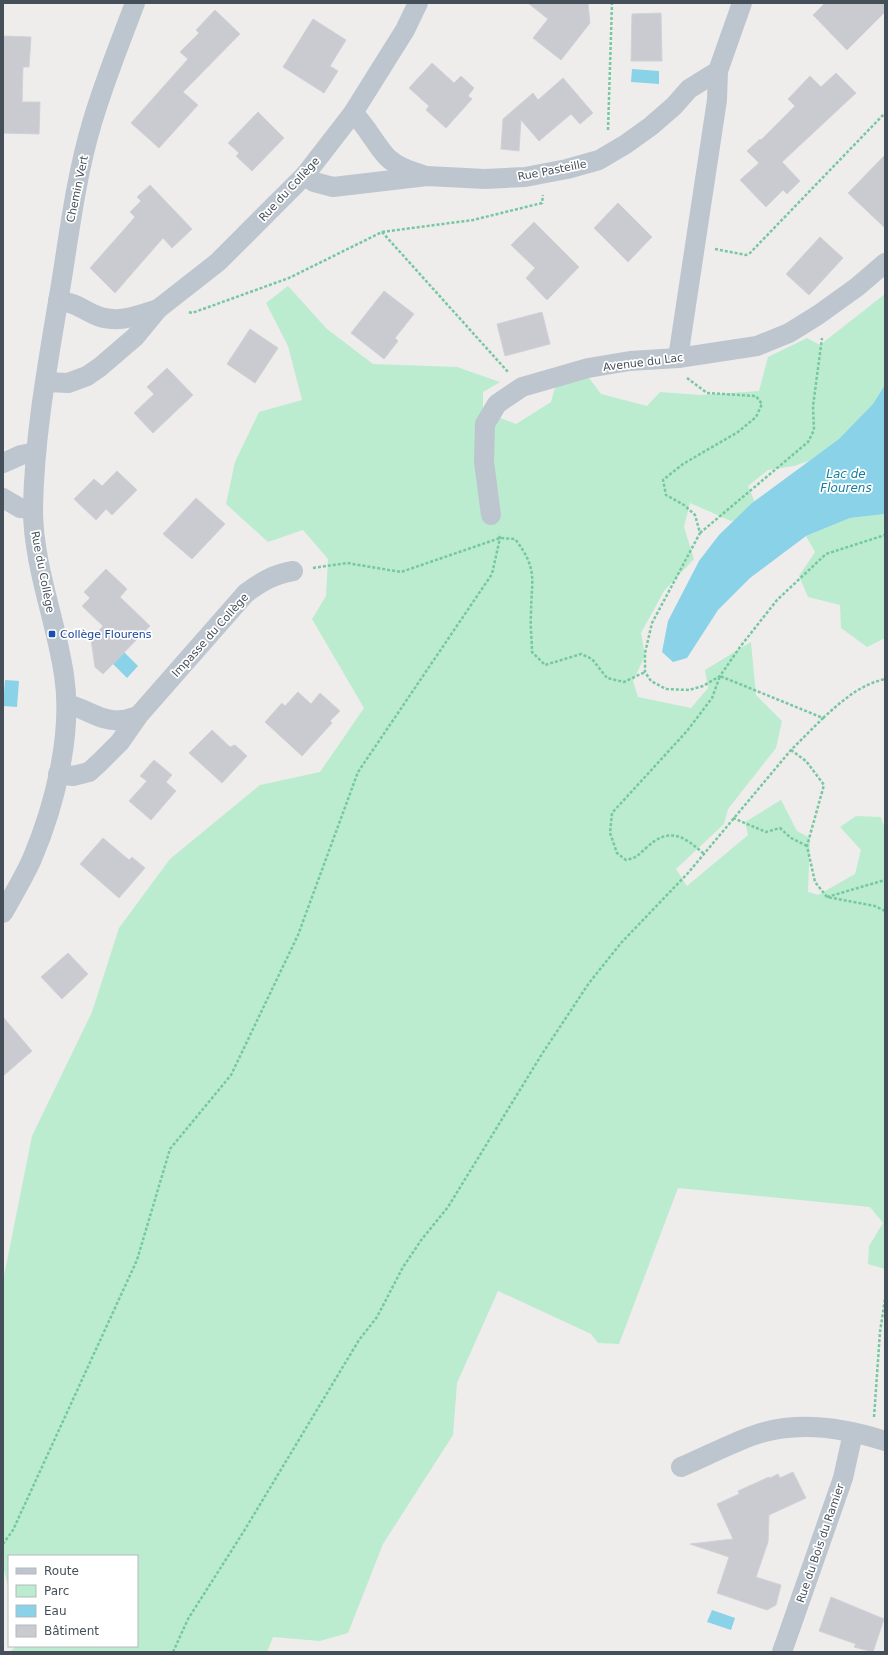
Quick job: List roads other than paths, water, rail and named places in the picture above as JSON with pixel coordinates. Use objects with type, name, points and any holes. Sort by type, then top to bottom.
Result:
[{"type":"street","name":"Chemin Vert","points":[[46,382],[72,208],[92,124],[135,3]]},
{"type":"street","name":"Rue du Collège","points":[[3,912],[31,860],[43,829],[58,774],[67,704],[64,674],[35,540],[33,510],[36,452],[46,382],[68,383],[94,372],[134,337],[161,306],[218,262],[305,175],[353,113],[405,30],[418,3]]},
{"type":"street","points":[[678,358],[717,100],[718,71],[742,3]]},
{"type":"street","name":"Rue Pasteille","points":[[305,175],[314,182],[333,187],[427,176],[485,179],[525,177],[599,160],[651,126],[674,106],[689,89],[718,71]]},
{"type":"street","name":"Rue Pasteille","points":[[353,113],[363,122],[388,158],[402,168],[427,176]]},
{"type":"street","name":"Avenue du Lac","points":[[491,515],[484,462],[485,424],[497,404],[522,387],[588,368],[630,362],[678,358],[757,346],[789,333],[818,315],[857,287],[885,263]]},
{"type":"street","name":"Rue du Collège","points":[[58,301],[71,302],[95,315],[115,320],[131,318],[161,306]]},
{"type":"street","points":[[3,463],[22,455],[36,452]]},
{"type":"street","points":[[3,498],[20,508],[33,510]]},
{"type":"street","name":"Impasse du Collège","points":[[58,774],[73,776],[89,772],[120,742],[138,716],[246,593],[260,582],[280,573],[293,571]]},
{"type":"street","points":[[67,704],[78,707],[100,717],[121,721],[138,716]]},
{"type":"street","points":[[681,1467],[750,1436],[775,1430],[798,1427],[828,1428],[879,1439]]},
{"type":"street","name":"Rue du Bois du Ramier","points":[[782,1652],[842,1478],[853,1433]]},
{"type":"water","points":[[632,69],[659,71],[659,84],[631,82]]},
{"type":"water","name":"Lac de Flourens","points":[[885,385],[885,514],[850,518],[806,536],[750,578],[718,610],[687,658],[673,662],[662,652],[668,621],[699,561],[719,535],[752,503],[839,439],[873,404]]},
{"type":"water","points":[[114,642],[138,666],[127,678],[103,654]]},
{"type":"water","points":[[5,680],[19,681],[17,707],[3,706]]},
{"type":"water","points":[[712,1610],[735,1618],[731,1630],[707,1622]]},
{"type":"place","name":"Collège Flourens","points":[[52,634]]}]
